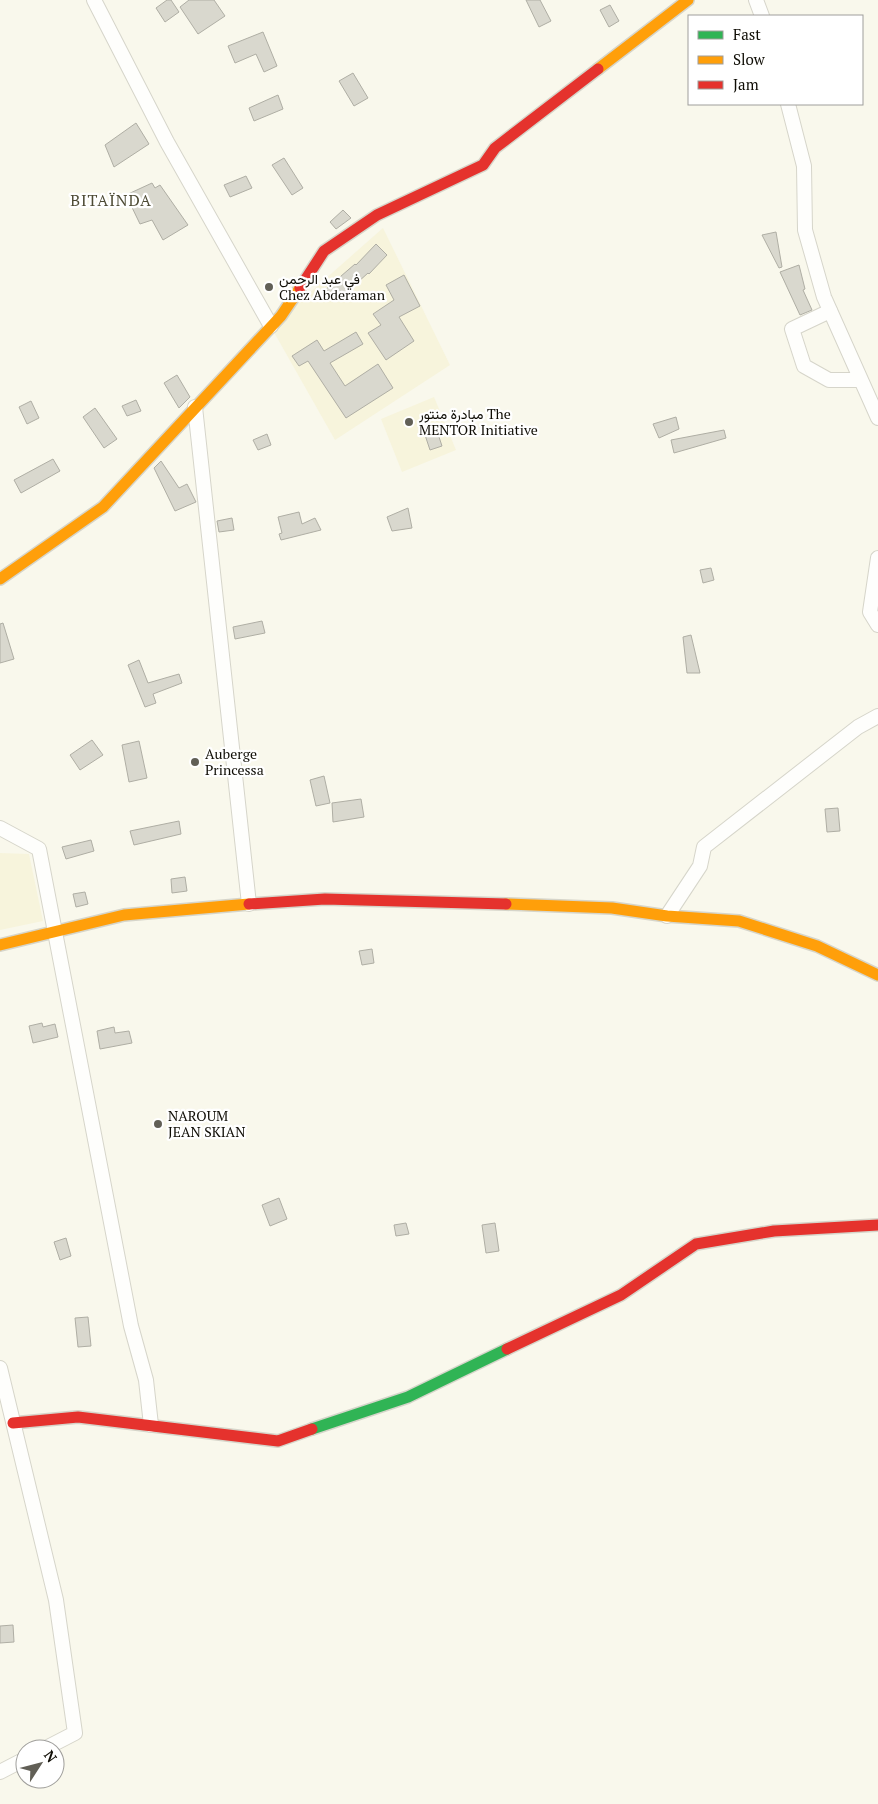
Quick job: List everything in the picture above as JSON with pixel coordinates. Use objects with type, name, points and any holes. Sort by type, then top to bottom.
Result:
[{"type":"street","points":[[94,0],[167,142],[271,326]]},
{"type":"street","points":[[0,579],[103,507],[281,316],[324,251],[377,215],[482,165],[495,148],[688,0]]},
{"type":"street","points":[[756,0],[762,15]]},
{"type":"street","points":[[788,105],[804,166],[805,230],[830,311],[878,418]]},
{"type":"street","points":[[830,311],[792,329],[804,366],[829,380],[860,380]]},
{"type":"street","points":[[195,407],[248,904]]},
{"type":"street","points":[[878,558],[870,612],[878,625]]},
{"type":"street","points":[[667,916],[700,866],[704,847],[858,727],[878,716]]},
{"type":"street","points":[[0,828],[39,849],[131,1326],[146,1380],[151,1425]]},
{"type":"street","points":[[0,945],[124,915],[326,899],[612,908],[667,916],[739,922],[817,946],[878,975]]},
{"type":"street","points":[[14,1423],[78,1417],[278,1441],[408,1396],[621,1295],[696,1244],[774,1231],[878,1225]]},
{"type":"street","points":[[0,1368],[56,1600],[75,1733],[63,1739]]},
{"type":"street","points":[[0,1772],[15,1764]]},
{"type":"shaded area","points":[[383,228],[450,365],[335,440],[271,327]]},
{"type":"shaded area","points":[[434,397],[456,450],[402,472],[381,419]]},
{"type":"shaded area","points":[[0,853],[29,854],[43,921],[0,930]]},
{"type":"building","points":[[167,0],[171,0],[179,12],[165,22],[156,8]]},
{"type":"building","points":[[189,0],[214,0],[225,16],[198,34],[180,7]]},
{"type":"building","points":[[526,0],[540,0],[551,21],[539,27]]},
{"type":"building","points":[[610,5],[619,21],[609,27],[600,10]]},
{"type":"building","points":[[263,32],[277,66],[264,72],[256,54],[235,63],[228,46]]},
{"type":"building","points":[[353,73],[368,98],[354,106],[339,81]]},
{"type":"building","points":[[278,95],[283,109],[254,121],[249,108]]},
{"type":"building","points":[[136,123],[149,144],[114,167],[105,145]]},
{"type":"building","points":[[284,158],[303,188],[292,195],[272,165]]},
{"type":"building","points":[[246,176],[252,188],[230,197],[224,185]]},
{"type":"building","points":[[152,183],[155,188],[160,185],[188,225],[163,240],[152,220],[140,224],[126,195]]},
{"type":"building","points":[[343,210],[351,218],[336,229],[330,222]]},
{"type":"building","points":[[776,232],[782,267],[779,268],[762,235]]},
{"type":"building","points":[[376,244],[387,255],[369,274],[337,301],[326,289],[356,265]]},
{"type":"building","points":[[799,265],[805,289],[803,290],[812,310],[800,315],[780,272]]},
{"type":"building","points":[[404,275],[420,306],[399,317],[414,341],[386,360],[368,333],[381,325],[373,314],[394,300],[386,285]]},
{"type":"building","points":[[356,332],[363,344],[330,363],[345,386],[378,364],[393,388],[346,418],[308,361],[299,366],[292,356],[317,340],[324,351]]},
{"type":"building","points":[[177,375],[190,397],[179,408],[164,383]]},
{"type":"building","points":[[136,400],[141,411],[127,416],[122,406]]},
{"type":"building","points":[[31,401],[39,418],[27,424],[19,407]]},
{"type":"building","points":[[95,408],[117,439],[104,448],[83,417]]},
{"type":"building","points":[[676,417],[679,429],[659,438],[653,424]]},
{"type":"building","points":[[436,428],[442,446],[430,450],[424,432]]},
{"type":"building","points":[[724,430],[726,438],[674,453],[671,440]]},
{"type":"building","points":[[267,434],[271,445],[258,450],[253,440]]},
{"type":"building","points":[[53,459],[60,471],[21,493],[14,480]]},
{"type":"building","points":[[161,461],[179,488],[187,484],[196,502],[175,511],[154,468]]},
{"type":"building","points":[[408,508],[412,528],[392,531],[387,517]]},
{"type":"building","points":[[299,512],[302,524],[315,518],[321,530],[281,540],[279,534],[282,533],[278,517]]},
{"type":"building","points":[[232,518],[234,530],[219,532],[217,521]]},
{"type":"building","points":[[711,568],[714,580],[703,583],[700,570]]},
{"type":"building","points":[[262,621],[265,633],[235,639],[233,627]]},
{"type":"building","points":[[3,623],[14,659],[0,663],[0,624]]},
{"type":"building","points":[[691,635],[700,673],[687,673],[683,637]]},
{"type":"building","points":[[139,660],[148,683],[179,674],[182,683],[153,694],[156,703],[145,707],[128,665]]},
{"type":"building","points":[[92,740],[103,755],[80,770],[70,755]]},
{"type":"building","points":[[139,741],[147,778],[129,782],[122,745]]},
{"type":"building","points":[[324,776],[330,803],[316,806],[310,780]]},
{"type":"building","points":[[361,799],[364,817],[333,822],[332,803]]},
{"type":"building","points":[[838,808],[840,831],[827,832],[825,809]]},
{"type":"building","points":[[179,821],[181,834],[134,845],[130,831]]},
{"type":"building","points":[[91,840],[94,851],[66,859],[62,847]]},
{"type":"building","points":[[185,877],[187,891],[172,893],[171,879]]},
{"type":"building","points":[[85,892],[88,904],[76,907],[73,894]]},
{"type":"building","points":[[372,949],[374,963],[362,965],[359,951]]},
{"type":"building","points":[[42,1023],[43,1027],[55,1024],[58,1037],[33,1043],[29,1026]]},
{"type":"building","points":[[114,1027],[115,1033],[129,1031],[132,1043],[100,1049],[97,1031]]},
{"type":"building","points":[[279,1198],[287,1219],[270,1226],[262,1205]]},
{"type":"building","points":[[406,1223],[409,1234],[396,1236],[394,1225]]},
{"type":"building","points":[[495,1223],[499,1251],[486,1253],[482,1225]]},
{"type":"building","points":[[66,1238],[71,1256],[60,1260],[54,1242]]},
{"type":"building","points":[[88,1317],[91,1346],[78,1347],[75,1318]]},
{"type":"building","points":[[13,1625],[14,1642],[0,1643],[0,1626]]},
{"type":"traffic: fast","points":[[312,1429],[408,1397],[507,1349]]},
{"type":"traffic: slow","points":[[598,69],[688,0]]},
{"type":"traffic: slow","points":[[0,579],[103,507],[281,316],[300,288]]},
{"type":"traffic: slow","points":[[0,945],[124,915],[249,904]]},
{"type":"traffic: slow","points":[[506,904],[612,908],[667,916],[739,921],[817,946],[878,975]]},
{"type":"traffic: jam","points":[[300,288],[324,251],[377,215],[483,165],[495,148],[598,69]]},
{"type":"traffic: jam","points":[[249,904],[325,899],[506,904]]},
{"type":"traffic: jam","points":[[507,1349],[621,1295],[696,1244],[774,1231],[878,1225]]},
{"type":"traffic: jam","points":[[13,1423],[78,1417],[278,1441],[312,1429]]},
{"type":"place","name":"في عبد الرحمن Chez Abderaman","points":[[269,287]]},
{"type":"place","name":"مبادرة منتور The MENTOR Initiative","points":[[409,422]]},
{"type":"place","name":"Auberge Princessa","points":[[195,762]]},
{"type":"place","name":"NAROUM JEAN SKIAN","points":[[158,1124]]},
{"type":"district","name":"BITAÏNDA","points":[[111,200]]}]
